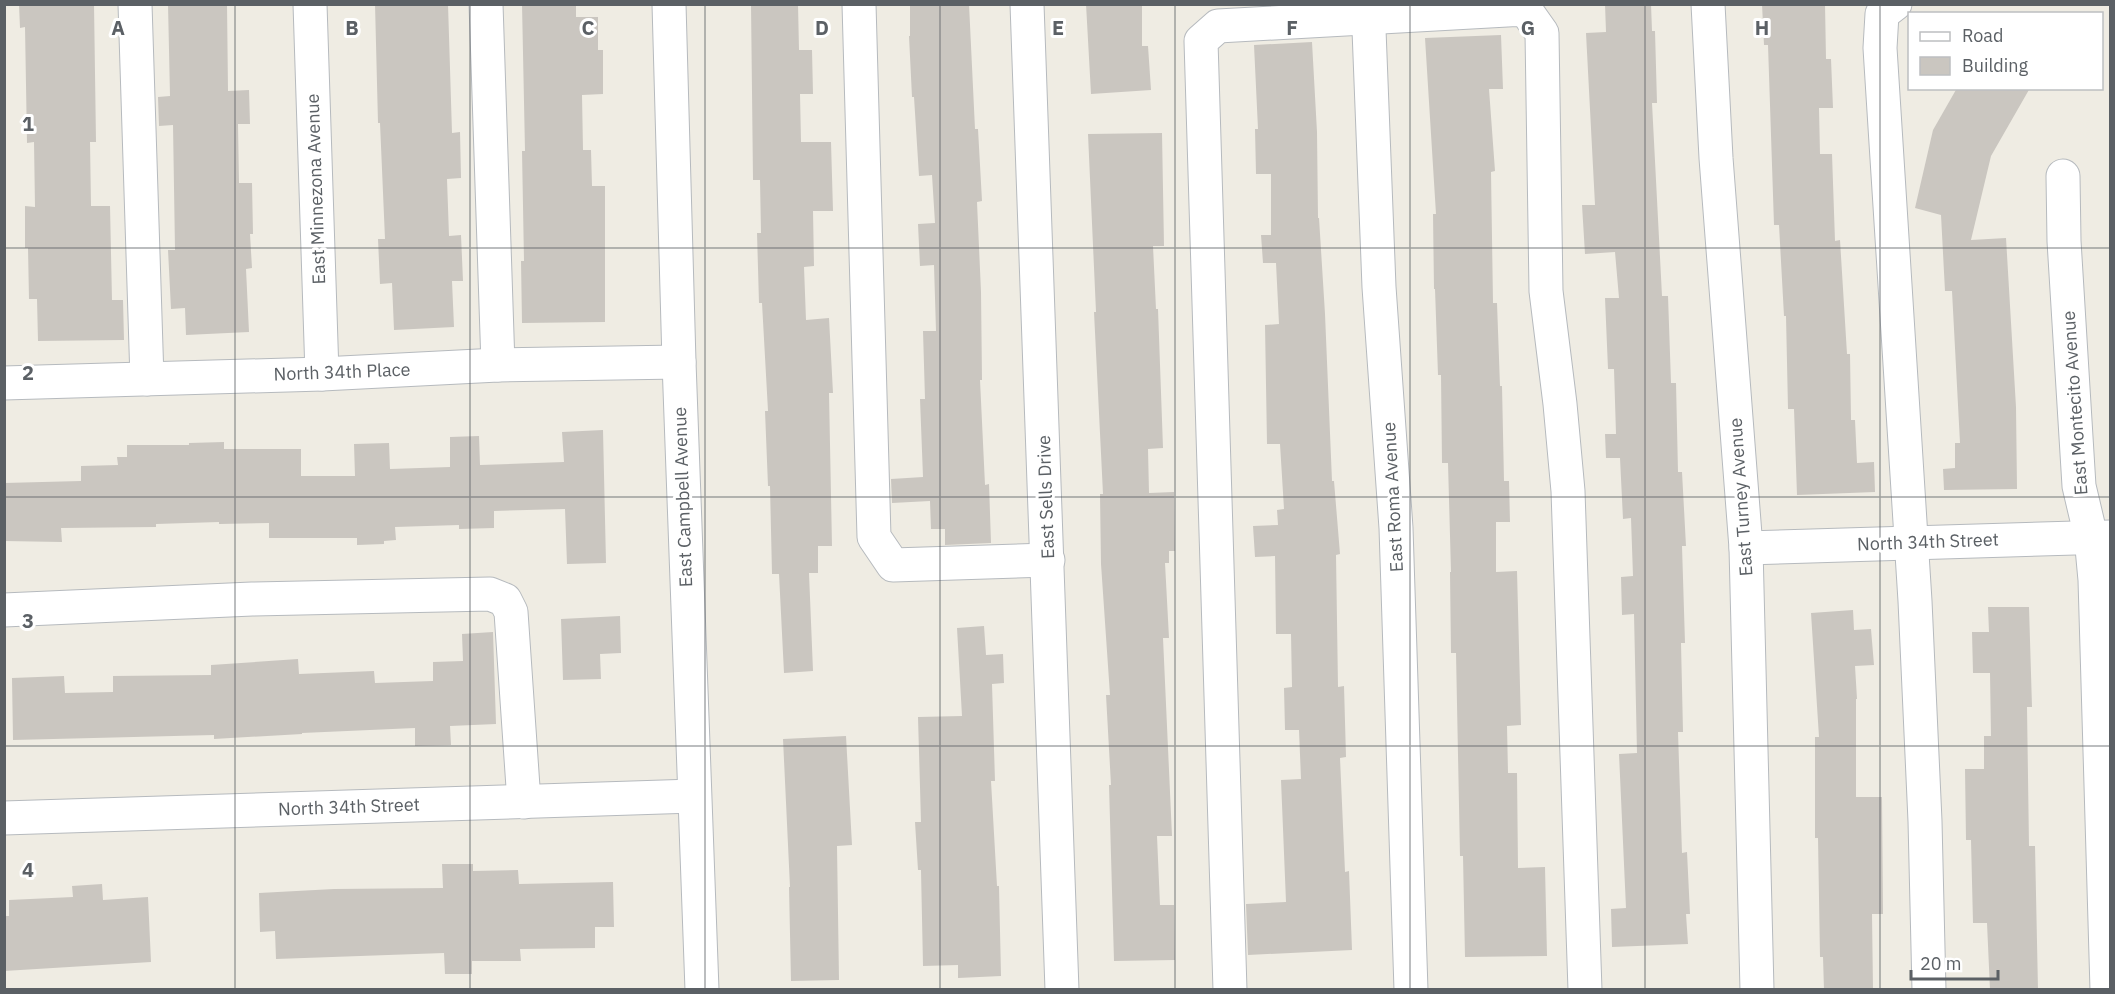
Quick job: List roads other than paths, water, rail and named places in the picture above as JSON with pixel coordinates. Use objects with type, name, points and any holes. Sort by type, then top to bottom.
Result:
[{"type":"street","points":[[135,4],[147,379]]},
{"type":"street","name":"East Minnezona Avenue","points":[[310,4],[322,374]]},
{"type":"street","points":[[486,4],[498,365]]},
{"type":"street","name":"East Campbell Avenue","points":[[669,4],[679,362],[702,990]]},
{"type":"street","points":[[859,4],[874,537],[893,565],[1048,560]]},
{"type":"street","name":"East Sells Drive","points":[[1028,4],[1062,990]]},
{"type":"street","name":"East Turney Avenue","points":[[1708,4],[1716,158],[1746,548],[1757,990]]},
{"type":"street","points":[[1895,4],[1882,14],[1880,48],[1911,543],[1924,798],[1929,990]]},
{"type":"street","points":[[1230,990],[1201,41],[1218,26],[1369,11],[1525,9],[1542,33],[1546,291],[1568,491],[1585,990]]},
{"type":"street","name":"East Roma Avenue","points":[[1369,11],[1379,286],[1396,528],[1412,990]]},
{"type":"street","name":"East Montecito Avenue","points":[[2062,176],[2079,486],[2101,537],[2095,592],[2107,990]]},
{"type":"street","name":"North 34th Place","points":[[4,382],[322,374],[498,365],[679,362]]},
{"type":"street","name":"North 34th Street","points":[[1746,548],[2101,537]]},
{"type":"street","points":[[4,610],[252,599],[490,594],[505,600],[511,612],[524,802]]},
{"type":"street","name":"North 34th Street","points":[[4,818],[694,796]]}]
